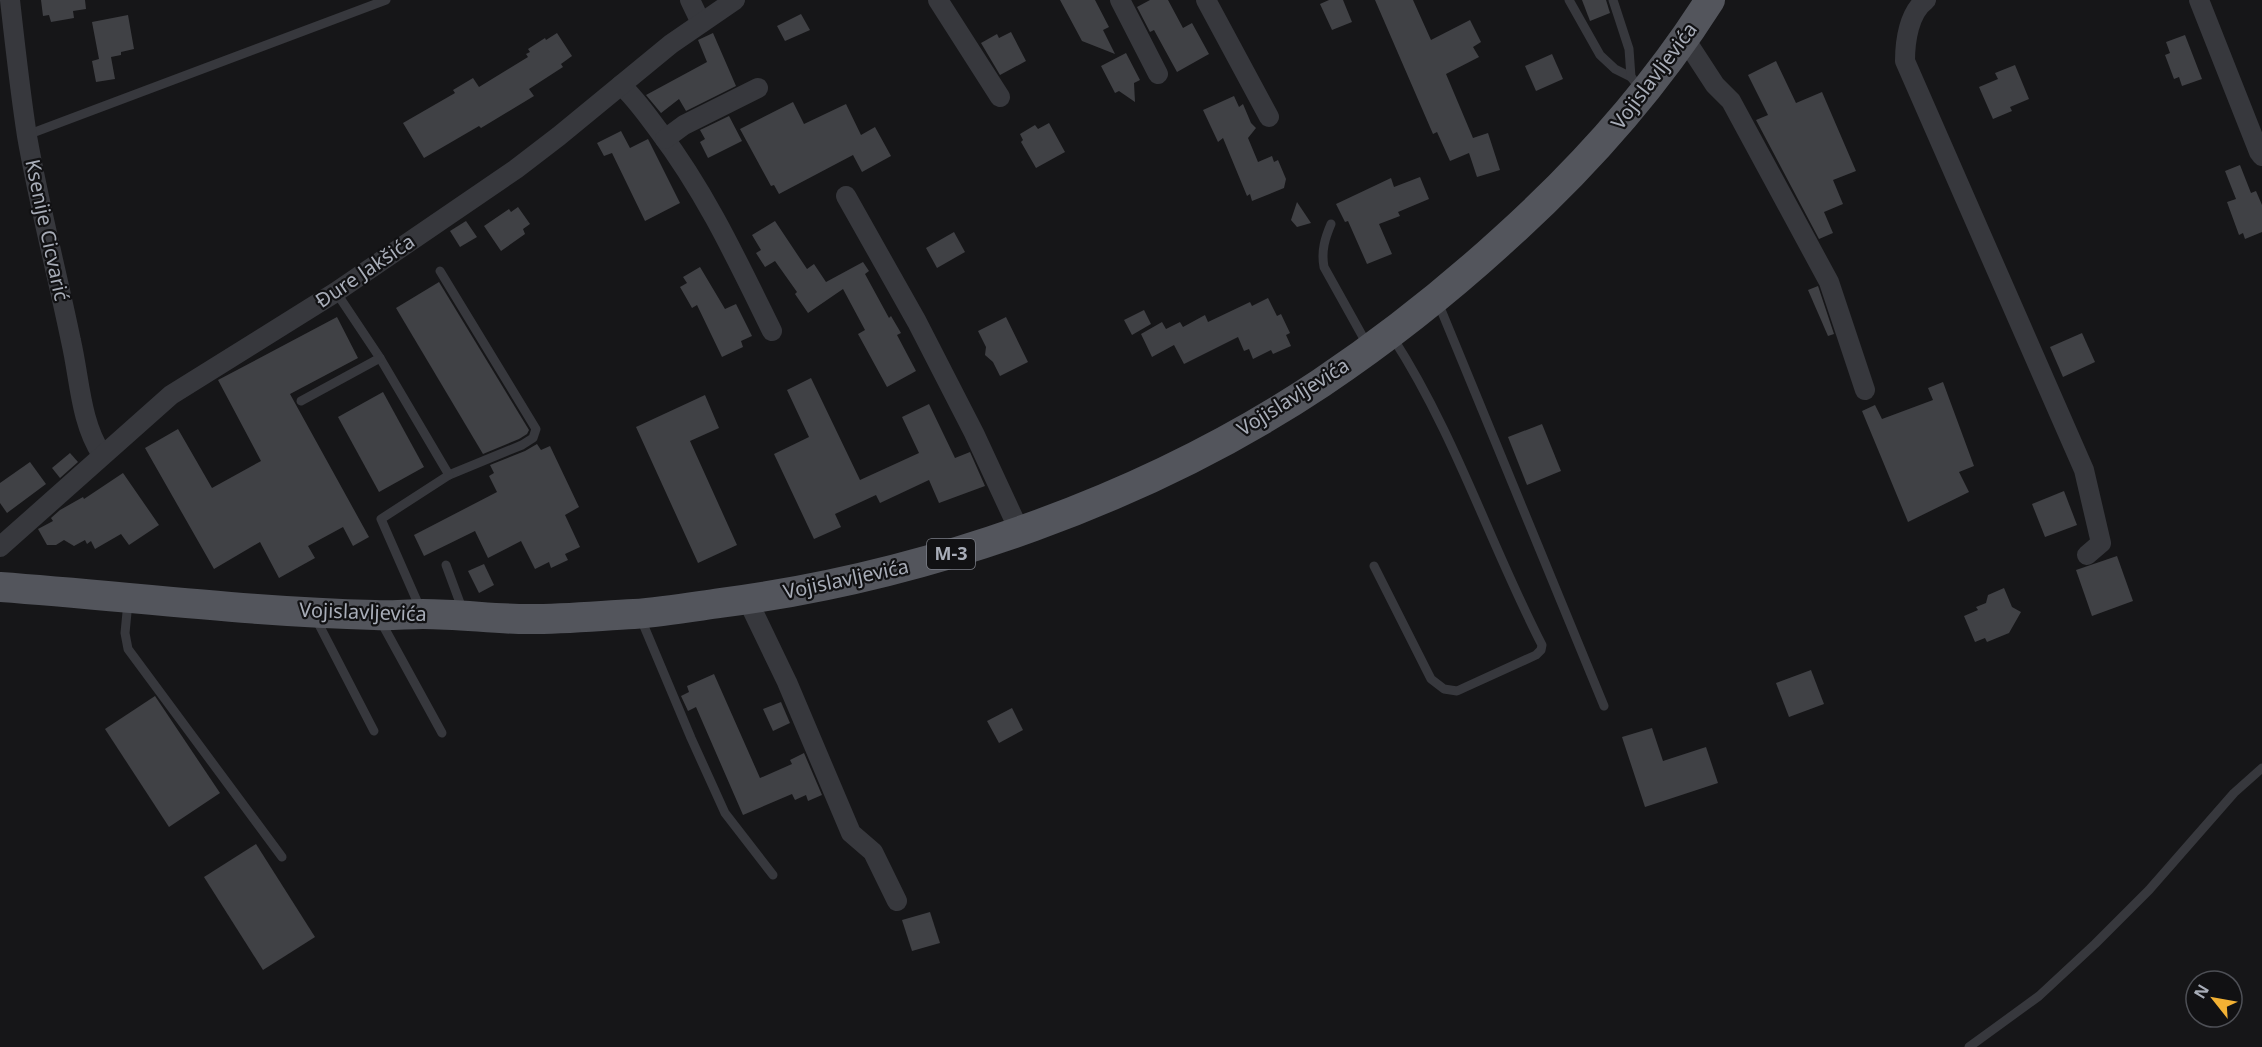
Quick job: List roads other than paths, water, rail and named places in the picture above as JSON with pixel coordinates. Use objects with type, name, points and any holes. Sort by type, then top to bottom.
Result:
[{"type":"main road","name":"Vojislavljevića","points":[[0,587],[249,608],[378,615],[422,614],[524,619],[639,614],[747,599],[898,570],[1019,531],[1121,490],[1209,449],[1322,382],[1464,276],[1547,201],[1612,132],[1638,84],[1685,39],[1710,0]]},
{"type":"street","name":"Ksenije Cicvarić","points":[[10,0],[27,135],[72,343],[84,414],[92,438],[102,455]]},
{"type":"street","points":[[690,0],[701,23]]},
{"type":"street","name":"Đure Jakšića","points":[[0,547],[171,394],[336,292],[516,170],[671,44],[735,0]]},
{"type":"street","points":[[938,0],[999,97]]},
{"type":"street","points":[[1120,0],[1158,74]]},
{"type":"street","points":[[1206,0],[1269,117]]},
{"type":"street","points":[[1926,0],[1911,23],[1905,44],[1905,61],[2084,470],[2101,543],[2087,555]]},
{"type":"street","points":[[2199,0],[2262,156]]},
{"type":"street","points":[[1685,39],[1715,85],[1731,100],[1828,282],[1865,390]]},
{"type":"street","points":[[621,85],[683,164],[716,217],[772,331]]},
{"type":"street","points":[[665,139],[684,125],[758,88]]},
{"type":"street","points":[[846,196],[922,332],[974,433],[1019,531]]},
{"type":"street","points":[[747,599],[787,682],[851,833],[873,852],[897,901]]},
{"type":"lane","points":[[27,135],[386,0]]},
{"type":"lane","points":[[1569,0],[1600,55],[1615,69],[1638,84]]},
{"type":"lane","points":[[1613,0],[1626,35],[1638,84]]},
{"type":"lane","points":[[1331,224],[1322,255],[1324,267],[1379,341],[1408,361],[1444,429],[1542,645],[1541,650],[1536,655],[1457,691],[1444,689],[1431,679],[1374,566]]},
{"type":"lane","points":[[422,614],[381,519],[449,475],[522,445],[532,438],[536,429],[440,271]]},
{"type":"lane","points":[[336,292],[380,358],[449,475]]},
{"type":"lane","points":[[1436,297],[1604,706]]},
{"type":"lane","points":[[301,401],[380,358]]},
{"type":"lane","points":[[446,565],[465,616]]},
{"type":"lane","points":[[129,597],[125,633],[128,649],[282,857]]},
{"type":"lane","points":[[313,612],[374,731]]},
{"type":"lane","points":[[639,614],[725,813],[773,875]]},
{"type":"lane","points":[[378,615],[442,733]]},
{"type":"lane","points":[[1969,1047],[2039,996],[2095,944],[2149,890],[2234,792],[2262,768]]}]
